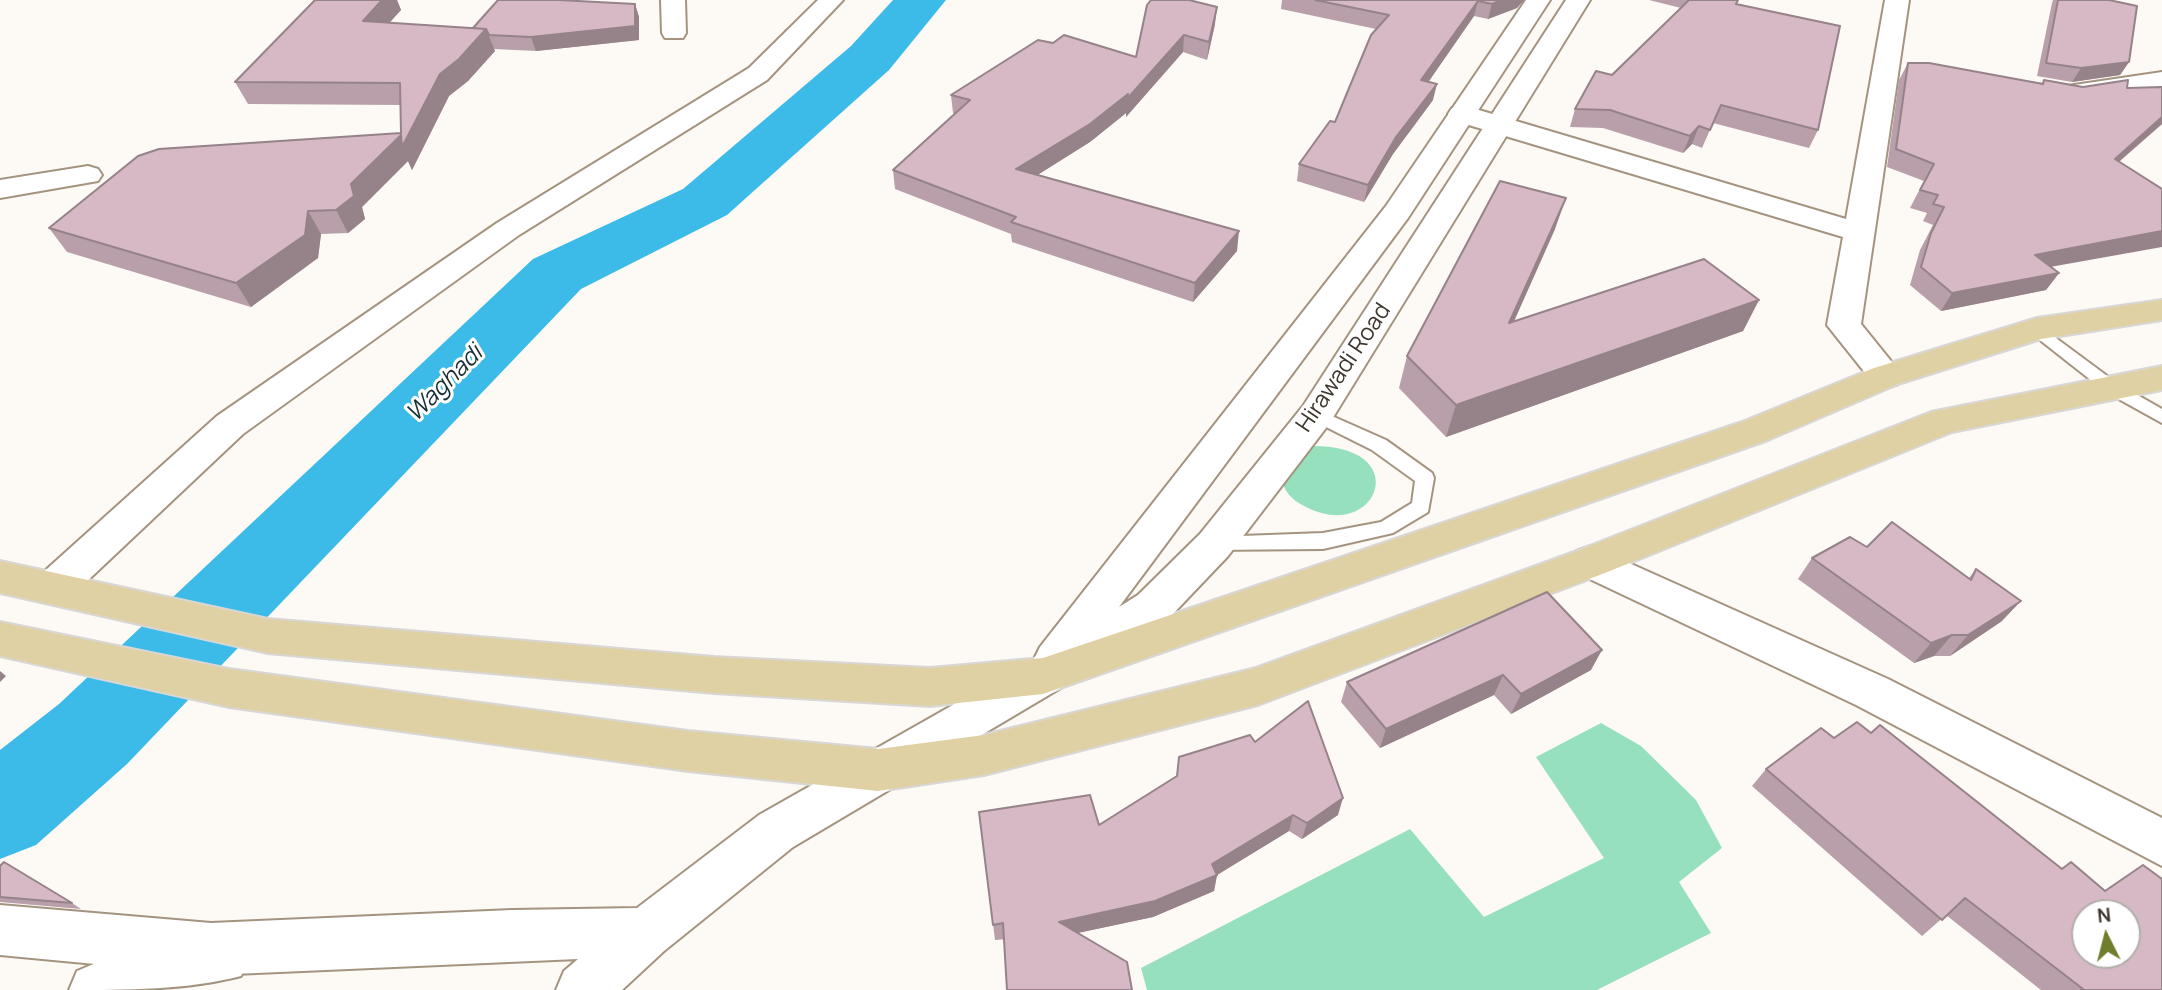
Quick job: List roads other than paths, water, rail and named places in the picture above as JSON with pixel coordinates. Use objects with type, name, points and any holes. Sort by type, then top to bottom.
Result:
[{"type":"main road","points":[[0,577],[93,595],[268,636],[714,675],[930,687],[1043,676],[1755,431],[1886,376],[2037,330],[2162,310]]},
{"type":"main road","points":[[0,639],[229,688],[688,751],[878,770],[984,755],[1258,685],[1591,562],[1944,421],[2162,378]]},
{"type":"street","points":[[673,0],[674,33]]},
{"type":"street","points":[[53,588],[230,425],[508,229],[758,74],[831,0]]},
{"type":"street","points":[[1043,676],[1397,212],[1538,0]]},
{"type":"street","name":"Hirawadi Road","points":[[583,990],[646,933],[776,831],[1043,676],[1153,607],[1214,545],[1316,415],[1578,0]]},
{"type":"street","points":[[1886,376],[1844,325],[1859,232],[1900,63],[1897,0]]},
{"type":"street","points":[[2046,89],[2072,93],[2162,80]]},
{"type":"street","points":[[1462,114],[1859,232]]},
{"type":"street","points":[[0,189],[88,175]]},
{"type":"street","points":[[1591,562],[1872,692],[2162,843]]},
{"type":"street","points":[[0,930],[211,949],[512,935],[646,933]]},
{"type":"street","points":[[96,990],[271,946]]},
{"type":"lane","points":[[2037,330],[2112,388],[2162,417]]},
{"type":"lane","points":[[1214,545],[1323,541],[1386,528],[1421,507],[1425,478],[1379,445],[1316,415]]},
{"type":"waterway","name":"Waghadi","points":[[0,812],[93,734],[557,274],[705,202],[870,58],[921,0]]}]
